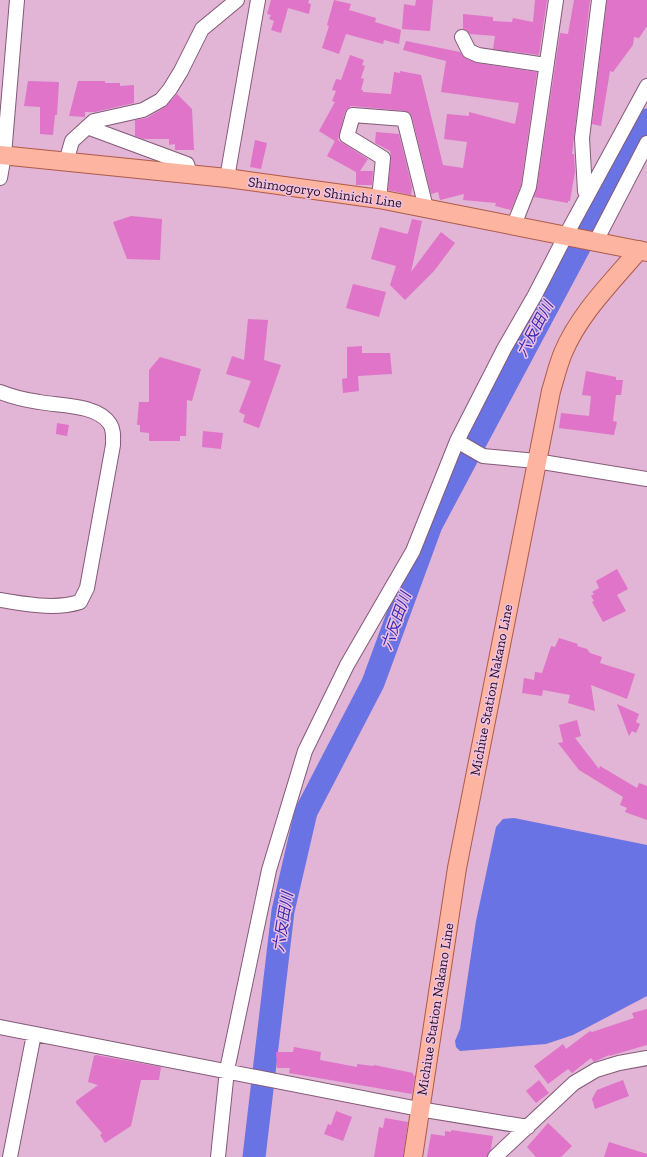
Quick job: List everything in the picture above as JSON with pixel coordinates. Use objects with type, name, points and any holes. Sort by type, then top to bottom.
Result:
[{"type":"main road","name":"Shimogoryo Shinichi Line","points":[[2,155],[35,157],[66,162],[227,178],[379,199],[594,241],[644,248]]},
{"type":"main road","name":"Michiue Station Nakano Line","points":[[413,1157],[419,1109],[457,868],[551,391],[563,352],[577,327],[596,300],[644,248]]},
{"type":"street","points":[[0,178],[17,0]]},
{"type":"street","points":[[66,162],[72,141],[94,120],[143,110],[161,100],[181,71],[202,29],[237,0]]},
{"type":"street","points":[[227,178],[258,0]]},
{"type":"street","points":[[514,225],[529,186],[556,0]]},
{"type":"street","points":[[588,194],[585,191],[582,138],[600,0]]},
{"type":"street","points":[[462,37],[469,51],[478,55],[546,65]]},
{"type":"street","points":[[218,1157],[231,1071],[269,870],[305,751],[347,666],[413,551],[457,441],[647,86]]},
{"type":"street","points":[[379,199],[383,158],[348,136],[353,115],[404,119],[426,208]]},
{"type":"street","points":[[87,127],[187,164],[190,174]]},
{"type":"street","points":[[594,241],[647,143]]},
{"type":"street","points":[[0,392],[40,402],[77,407],[101,414],[113,430],[113,445],[87,588],[80,602],[67,606],[36,606],[0,600]]},
{"type":"street","points":[[457,441],[483,456],[536,461],[647,479]]},
{"type":"street","points":[[0,1027],[419,1109],[528,1127]]},
{"type":"street","points":[[10,1157],[34,1034]]},
{"type":"street","points":[[495,1157],[579,1080],[596,1070],[619,1063],[647,1058]]},
{"type":"shaded area","points":[[514,818],[647,845],[647,996],[573,1035],[546,1044],[460,1051],[456,1047],[455,1041],[460,1029],[476,921],[496,827],[503,819]]},
{"type":"building","points":[[271,0],[309,0],[308,3],[311,4],[309,14],[288,8],[281,33],[271,30],[274,21],[269,19],[271,15],[267,14]]},
{"type":"building","points":[[334,0],[351,4],[349,10],[376,18],[375,22],[401,30],[399,44],[384,40],[383,44],[346,34],[339,54],[322,48],[329,26],[327,25]]},
{"type":"building","points":[[416,0],[433,0],[430,31],[402,29],[404,4],[415,6]]},
{"type":"building","points":[[535,0],[547,0],[539,55],[493,49],[495,36],[470,34],[463,29],[463,14],[493,17],[493,21],[512,22],[513,18],[533,22]]},
{"type":"building","points":[[574,0],[590,0],[572,154],[574,154],[575,172],[570,201],[568,201],[568,203],[534,197],[537,188],[560,33],[568,34]]},
{"type":"building","points":[[607,0],[647,0],[647,26],[639,38],[634,37],[633,45],[613,72],[610,71],[601,126],[592,124]]},
{"type":"building","points":[[406,41],[460,52],[465,58],[477,63],[537,72],[521,185],[511,210],[495,206],[496,203],[463,200],[464,194],[440,200],[438,192],[431,194],[412,117],[410,113],[405,111],[351,106],[345,112],[338,140],[368,159],[360,171],[373,171],[372,185],[356,185],[356,172],[327,156],[335,141],[319,131],[335,102],[332,101],[336,91],[332,90],[336,79],[341,80],[350,55],[364,60],[362,65],[365,66],[361,78],[364,79],[361,90],[363,90],[363,92],[391,94],[394,72],[400,73],[400,71],[421,75],[443,165],[463,168],[467,142],[444,139],[447,114],[469,116],[469,112],[515,124],[519,103],[441,92],[446,61],[403,50]]},
{"type":"building","points":[[28,81],[59,82],[57,115],[55,115],[53,135],[40,134],[40,107],[24,106]]},
{"type":"building","points":[[78,81],[105,81],[105,83],[120,83],[120,86],[134,85],[134,103],[95,112],[85,112],[85,117],[69,116]]},
{"type":"building","points":[[177,94],[192,109],[194,150],[175,150],[175,144],[169,145],[169,139],[143,139],[135,136],[135,120],[147,118],[165,107]]},
{"type":"building","points":[[376,132],[399,134],[412,187],[411,195],[388,190],[391,155],[390,151],[375,143]]},
{"type":"building","points":[[255,140],[267,143],[261,169],[250,167]]},
{"type":"building","points":[[131,216],[162,219],[160,260],[127,259],[113,222]]},
{"type":"building","points":[[412,219],[422,221],[411,272],[441,232],[455,243],[434,271],[405,300],[390,285],[396,266],[371,259],[380,227],[407,234]]},
{"type":"building","points":[[353,284],[386,292],[379,317],[346,308]]},
{"type":"building","points":[[248,319],[268,320],[264,360],[281,365],[259,428],[243,422],[245,415],[239,412],[251,381],[226,374],[232,356],[244,360]]},
{"type":"building","points":[[362,346],[362,353],[390,353],[392,374],[358,376],[359,391],[343,393],[342,379],[347,378],[347,347]]},
{"type":"building","points":[[160,357],[201,369],[192,401],[187,400],[186,436],[180,436],[180,441],[149,441],[149,433],[140,432],[140,425],[137,425],[139,402],[149,402],[149,370]]},
{"type":"building","points":[[586,371],[616,377],[616,380],[623,380],[621,395],[616,395],[613,421],[617,422],[614,435],[559,428],[561,413],[589,416],[591,396],[582,395]]},
{"type":"building","points":[[57,423],[69,425],[67,436],[56,434]]},
{"type":"building","points":[[203,431],[223,433],[221,449],[202,447]]},
{"type":"building","points":[[617,569],[628,589],[617,595],[626,611],[603,622],[592,602],[594,601],[591,596],[594,594],[592,592],[599,588],[596,581]]},
{"type":"building","points":[[559,638],[578,644],[577,646],[587,649],[590,653],[602,657],[600,663],[635,674],[627,699],[591,685],[595,711],[568,703],[570,695],[543,690],[542,696],[522,693],[524,678],[534,680],[535,672],[542,673],[551,646],[555,647]]},
{"type":"building","points":[[617,704],[639,714],[636,722],[640,724],[636,733],[632,731],[629,736]]},
{"type":"building","points":[[577,720],[581,736],[575,738],[599,769],[600,766],[637,788],[639,783],[647,786],[647,820],[625,812],[627,808],[620,805],[623,797],[579,770],[558,743],[563,742],[559,725]]},
{"type":"building","points":[[647,1009],[647,1045],[609,1055],[594,1062],[591,1058],[572,1073],[568,1069],[548,1084],[534,1066],[563,1044],[566,1049],[590,1031],[592,1032],[634,1018],[632,1013]]},
{"type":"building","points":[[294,1047],[321,1052],[320,1060],[357,1067],[357,1064],[374,1065],[413,1073],[415,1076],[412,1094],[289,1073],[290,1068],[277,1068],[276,1052],[293,1052]]},
{"type":"building","points":[[96,1055],[161,1067],[159,1080],[141,1080],[131,1126],[105,1143],[100,1135],[102,1133],[76,1103],[76,1101],[98,1085],[88,1082],[94,1056]]},
{"type":"building","points":[[539,1080],[549,1093],[536,1103],[526,1091]]},
{"type":"building","points":[[623,1080],[629,1096],[595,1109],[592,1099],[597,1090]]},
{"type":"building","points":[[336,1111],[352,1117],[343,1141],[324,1134],[328,1124],[331,1125]]},
{"type":"building","points":[[385,1118],[408,1122],[403,1157],[374,1157],[379,1127],[383,1128]]},
{"type":"building","points":[[548,1123],[572,1146],[561,1157],[536,1157],[527,1147]]},
{"type":"building","points":[[451,1130],[493,1136],[491,1149],[487,1157],[427,1157],[431,1134],[445,1136],[445,1131],[451,1132]]},
{"type":"building","points":[[609,1142],[647,1154],[647,1157],[604,1157]]},
{"type":"waterway","name":"六反田川","points":[[254,1157],[283,911],[306,812],[373,683],[431,525],[647,120]]}]
